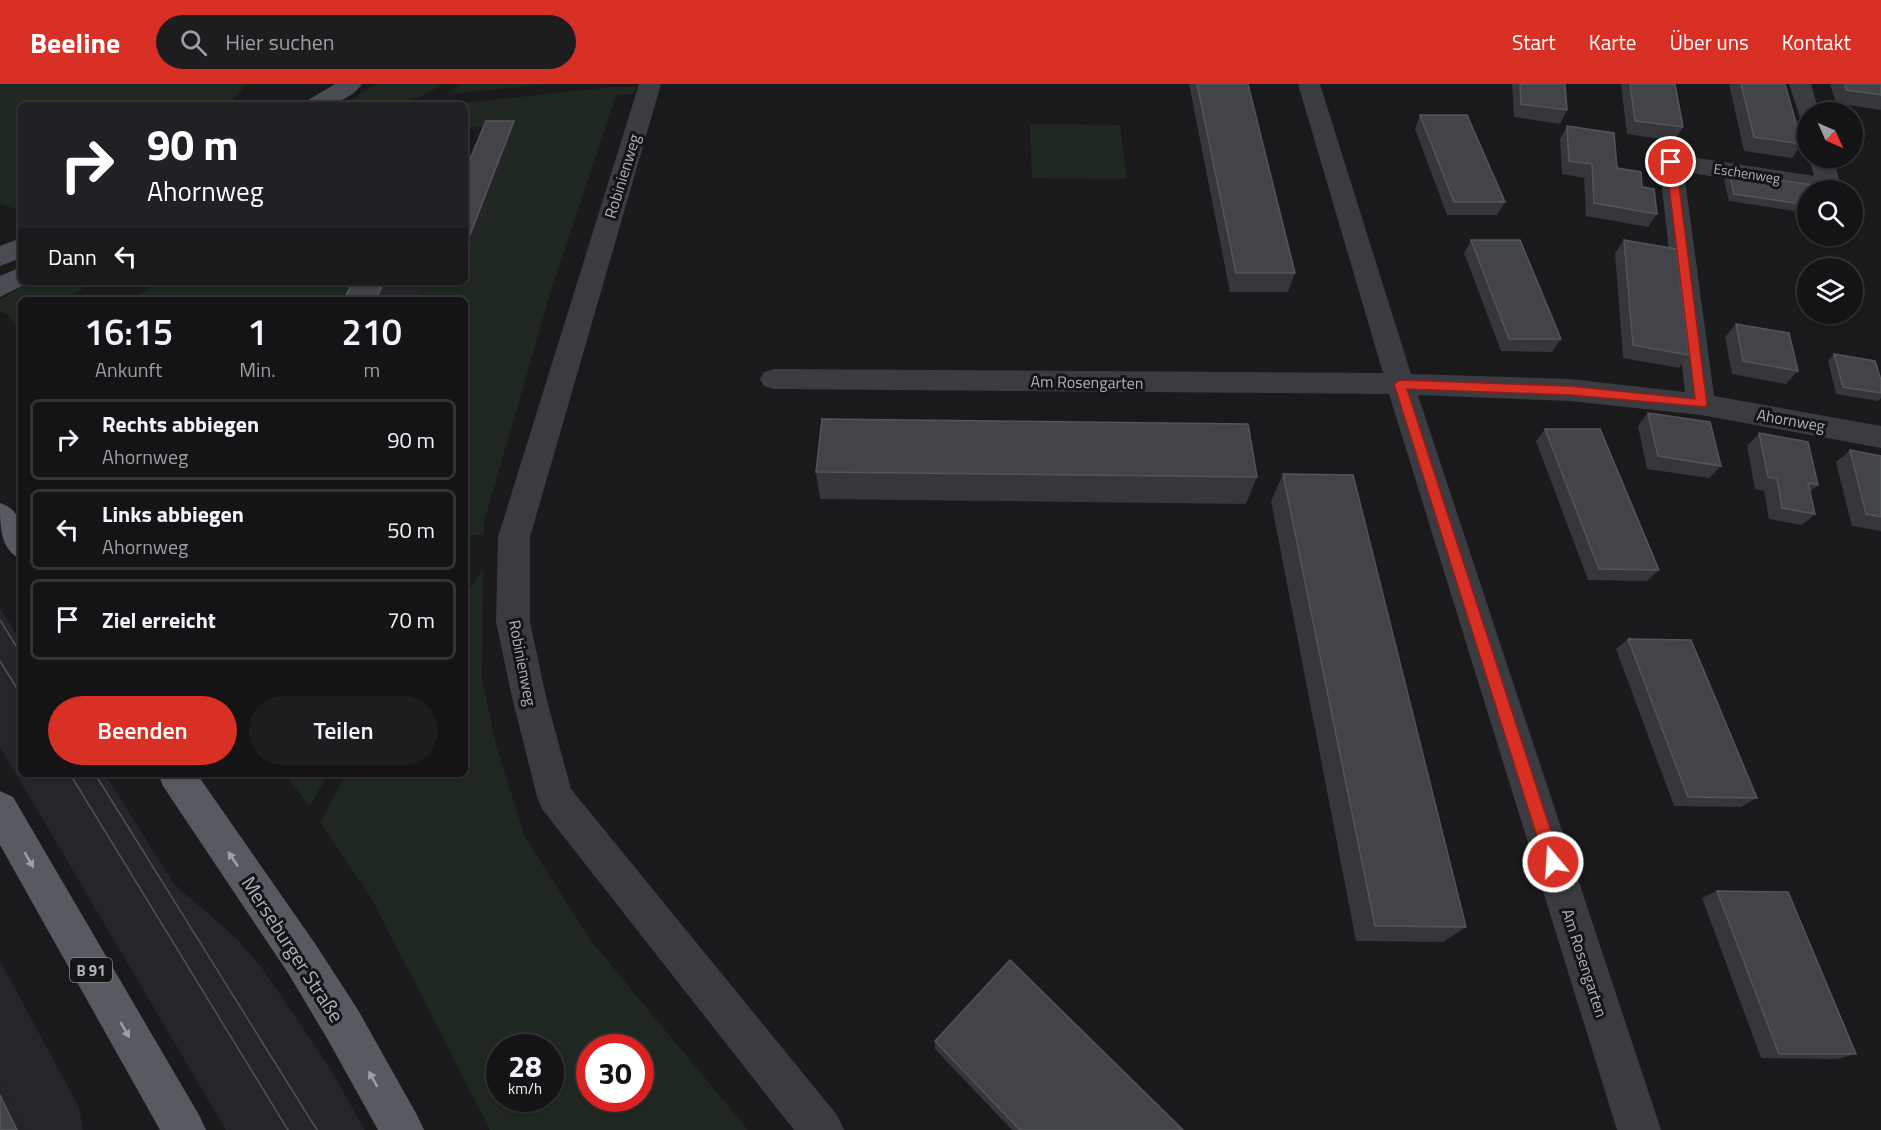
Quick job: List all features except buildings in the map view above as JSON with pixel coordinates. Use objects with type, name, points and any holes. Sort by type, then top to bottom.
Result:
[{"type":"main road","points":[[0,515],[18,542]]},
{"type":"main road","name":"Merseburger Straße","points":[[178,777],[302,959],[343,1025],[402,1130]]},
{"type":"main road","name":"B 91","points":[[0,809],[184,1130]]},
{"type":"street","points":[[321,102],[351,84]]},
{"type":"street","name":"Robinienweg","points":[[650,84],[514,537],[513,622],[529,697],[555,797],[745,1037],[822,1130]]},
{"type":"street","name":"Am Rosengarten","points":[[1308,84],[1400,384],[1639,1130]]},
{"type":"street","points":[[1800,84],[1805,102]]},
{"type":"street","name":"Eschenweg","points":[[1701,404],[1671,162],[1829,186],[1824,168]]},
{"type":"street","points":[[0,288],[18,278]]},
{"type":"street","name":"Am Rosengarten","points":[[774,379],[1400,384]]},
{"type":"street","name":"Ahornweg","points":[[1400,384],[1570,390],[1701,404],[1881,437]]},
{"type":"shaded area","points":[[0,84],[247,84],[230,102],[18,102],[18,208],[0,204]]},
{"type":"shaded area","points":[[376,84],[442,84],[430,92],[403,102],[348,102]]},
{"type":"shaded area","points":[[460,84],[547,84],[448,94]]},
{"type":"shaded area","points":[[610,87],[637,87],[633,94],[616,95],[549,297],[484,522],[484,535],[468,535],[468,297],[419,297],[425,285],[468,285],[468,247],[471,247],[516,128],[468,127],[468,103]]},
{"type":"shaded area","points":[[1030,124],[1120,125],[1127,179],[1032,178]]},
{"type":"shaded area","points":[[25,285],[88,285],[69,297],[18,297],[18,324],[16,325],[7,314],[0,311],[0,300]]},
{"type":"shaded area","points":[[154,285],[358,285],[352,297],[136,297]]},
{"type":"shaded area","points":[[358,285],[425,285],[419,297],[352,297]]},
{"type":"shaded area","points":[[483,569],[482,678],[496,745],[525,837],[591,941],[748,1130],[490,1130],[372,899],[320,822],[344,777],[468,777],[468,591]]},
{"type":"shaded area","points":[[0,608],[18,636],[18,777],[107,777],[174,884],[235,937],[262,968],[328,1065],[365,1130],[226,1130],[0,747]]},
{"type":"shaded area","points":[[287,777],[327,777],[309,806]]},
{"type":"shaded area","points":[[0,961],[79,1107],[83,1130],[0,1130]]},
{"type":"tram line","points":[[0,620],[18,649]]},
{"type":"tram line","points":[[0,661],[18,690]]},
{"type":"tram line","points":[[72,777],[288,1130]]},
{"type":"tram line","points":[[97,777],[317,1130]]},
{"type":"route","points":[[1553,862],[1400,384],[1570,390],[1701,404],[1671,162]]}]
